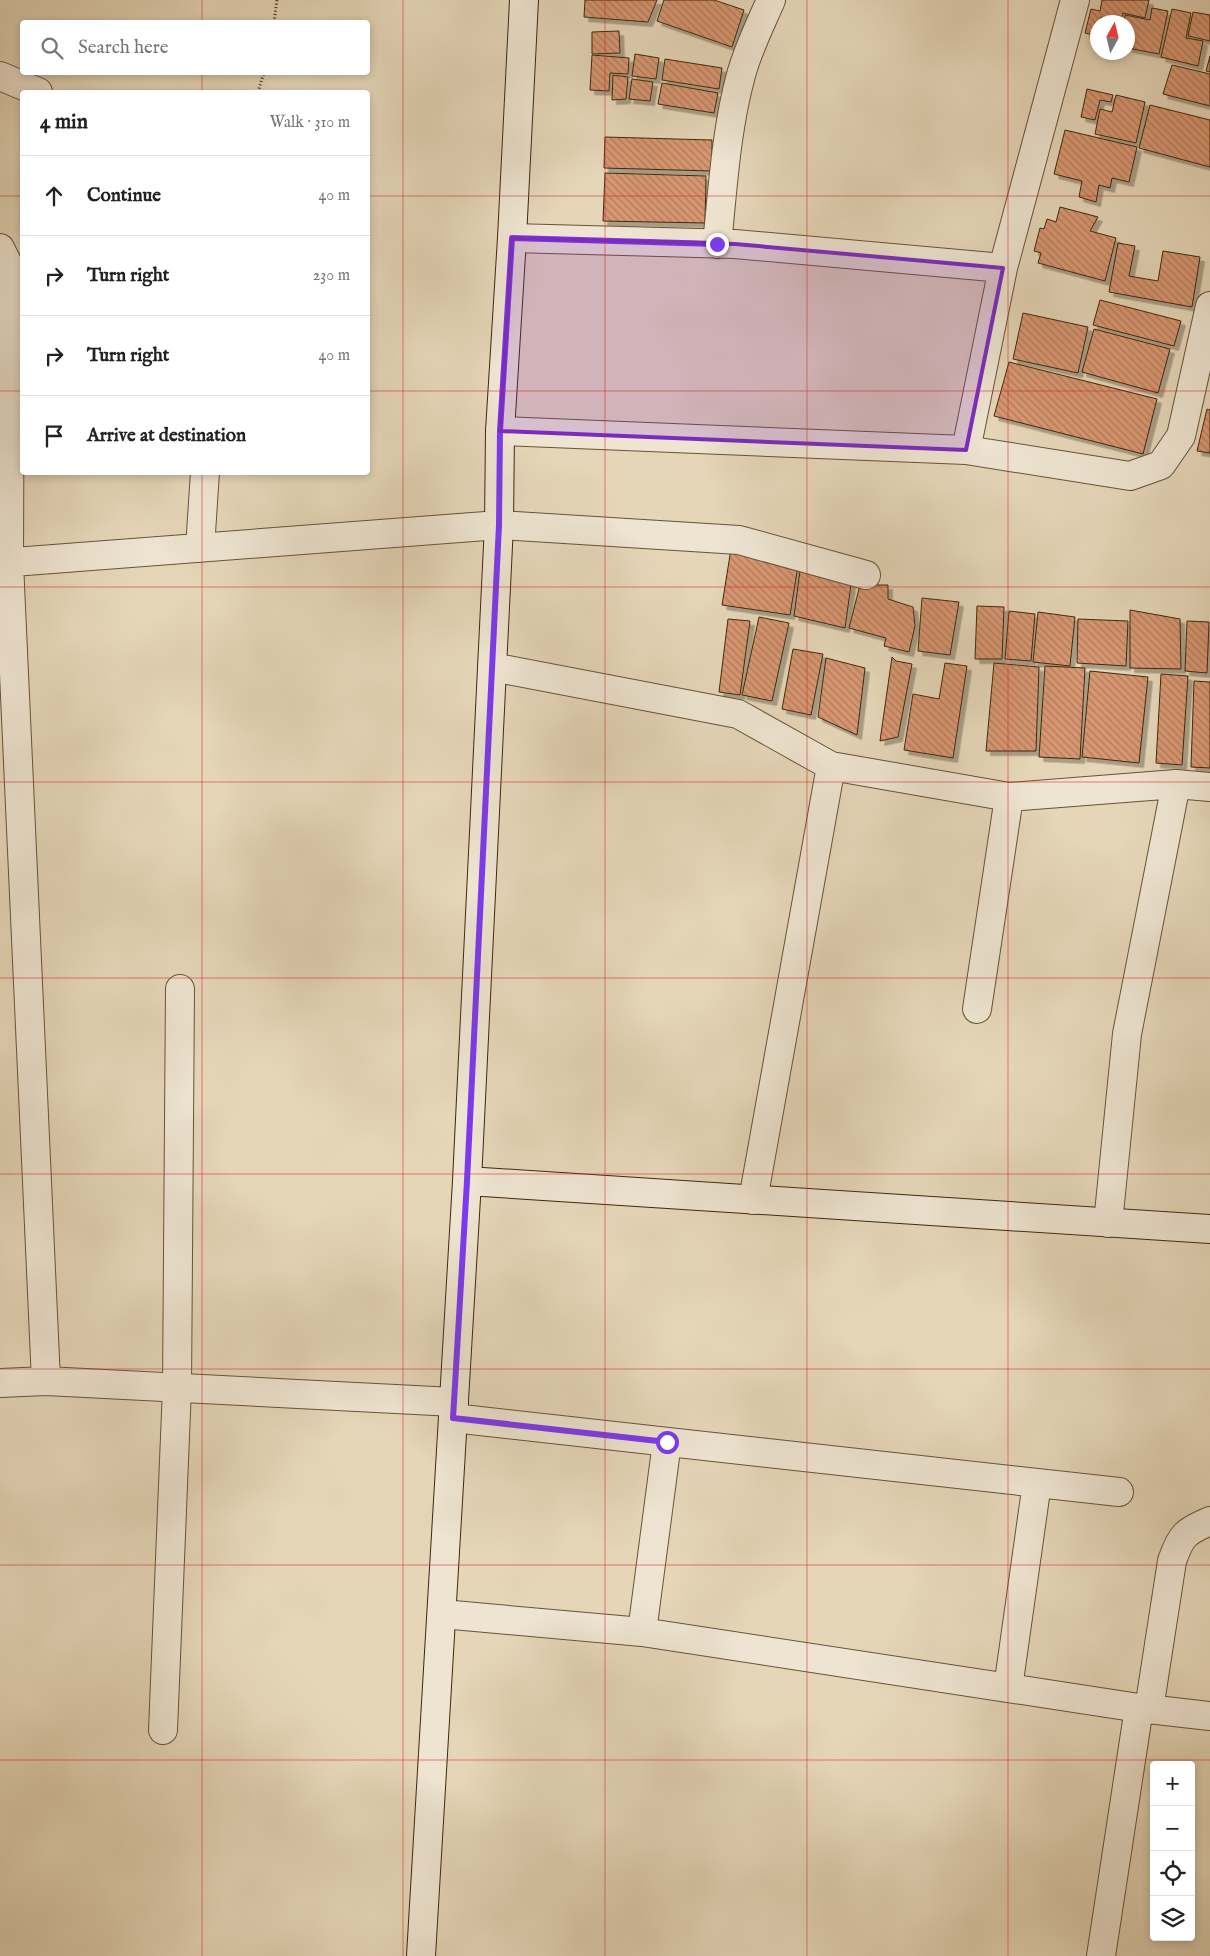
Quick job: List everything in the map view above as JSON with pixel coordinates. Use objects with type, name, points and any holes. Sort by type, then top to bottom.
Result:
[{"type":"street","points":[[421,1956],[467,1181],[499,525],[500,431],[524,0]]},
{"type":"street","points":[[717,244],[732,118],[741,76],[753,38],[771,0]]},
{"type":"street","points":[[966,450],[1003,268],[1075,0]]},
{"type":"street","points":[[0,76],[33,90]]},
{"type":"street","points":[[512,238],[717,244],[1003,268]]},
{"type":"street","points":[[0,248],[10,268],[5,563],[46,1381]]},
{"type":"street","points":[[500,431],[966,450],[1130,476],[1161,465],[1181,436],[1210,306]]},
{"type":"street","points":[[200,548],[205,475]]},
{"type":"street","points":[[5,563],[499,525],[739,540],[866,575]]},
{"type":"street","points":[[492,668],[738,714],[831,766],[1009,797],[1176,784],[1210,787]]},
{"type":"street","points":[[753,1200],[831,766]]},
{"type":"street","points":[[1108,1223],[1127,1034],[1176,784]]},
{"type":"street","points":[[977,1009],[1009,797]]},
{"type":"street","points":[[163,1730],[177,1388],[180,989]]},
{"type":"street","points":[[467,1181],[1210,1230]]},
{"type":"street","points":[[0,1383],[46,1381],[177,1388],[454,1410],[667,1442],[1119,1492]]},
{"type":"street","points":[[642,1632],[667,1442]]},
{"type":"street","points":[[1008,1688],[1037,1483]]},
{"type":"street","points":[[1101,1956],[1172,1561],[1179,1540],[1192,1529],[1210,1522]]},
{"type":"street","points":[[442,1614],[642,1632],[1144,1709],[1210,1716]]},
{"type":"path","points":[[274,20],[277,0]]},
{"type":"path","points":[[259,90],[263,75]]},
{"type":"highlighted area","points":[[512,238],[735,244],[1003,268],[966,450],[500,431]]},
{"type":"building","points":[[585,0],[657,0],[648,22],[584,17]]},
{"type":"building","points":[[664,0],[714,0],[744,10],[732,47],[657,21]]},
{"type":"building","points":[[1102,0],[1149,0],[1145,18],[1123,13],[1122,15],[1090,15],[1090,34],[1085,33],[1091,9],[1100,11]]},
{"type":"building","points":[[1152,8],[1168,11],[1159,54],[1135,49],[1135,17],[1150,20]]},
{"type":"building","points":[[1172,9],[1191,13],[1186,38],[1203,41],[1198,66],[1161,57]]},
{"type":"building","points":[[1193,12],[1210,15],[1210,41],[1188,36]]},
{"type":"building","points":[[619,31],[620,53],[592,54],[592,32]]},
{"type":"building","points":[[635,54],[659,58],[656,79],[632,76]]},
{"type":"building","points":[[592,55],[629,58],[628,74],[610,73],[609,91],[590,90]]},
{"type":"building","points":[[1210,56],[1210,72],[1206,71]]},
{"type":"building","points":[[665,59],[722,68],[719,89],[662,80]]},
{"type":"building","points":[[1172,65],[1210,74],[1210,106],[1163,94]]},
{"type":"building","points":[[613,75],[628,77],[626,99],[612,100]]},
{"type":"building","points":[[632,79],[653,82],[650,101],[629,99]]},
{"type":"building","points":[[662,83],[718,93],[714,113],[658,104]]},
{"type":"building","points":[[1087,89],[1113,95],[1111,102],[1100,100],[1095,120],[1081,117]]},
{"type":"building","points":[[1116,95],[1145,102],[1136,143],[1095,134],[1100,109],[1112,112]]},
{"type":"building","points":[[1150,105],[1210,120],[1210,167],[1139,148]]},
{"type":"building","points":[[1065,130],[1137,147],[1129,182],[1112,178],[1110,188],[1099,185],[1096,202],[1079,197],[1082,181],[1054,174]]},
{"type":"building","points":[[605,137],[712,140],[712,171],[604,168]]},
{"type":"building","points":[[605,173],[706,176],[705,223],[603,221]]},
{"type":"building","points":[[1060,207],[1098,217],[1090,231],[1116,238],[1105,281],[1038,263],[1041,253],[1034,251],[1040,228],[1044,229],[1047,219],[1056,222]]},
{"type":"building","points":[[1118,243],[1135,246],[1129,276],[1158,281],[1163,251],[1200,257],[1192,307],[1109,292]]},
{"type":"building","points":[[1100,300],[1181,321],[1174,346],[1093,325]]},
{"type":"building","points":[[1023,313],[1088,327],[1078,373],[1013,359]]},
{"type":"building","points":[[1094,329],[1170,349],[1158,393],[1082,372]]},
{"type":"building","points":[[1009,362],[1157,399],[1143,454],[994,416]]},
{"type":"building","points":[[1207,409],[1210,410],[1210,453],[1197,451]]},
{"type":"building","points":[[731,549],[799,560],[790,615],[722,605]]},
{"type":"building","points":[[801,563],[852,577],[845,628],[794,616]]},
{"type":"building","points":[[860,585],[888,585],[888,599],[913,607],[915,626],[909,652],[884,646],[886,638],[849,628]]},
{"type":"building","points":[[922,598],[959,602],[950,655],[918,651]]},
{"type":"building","points":[[977,606],[1004,607],[1002,659],[975,659]]},
{"type":"building","points":[[1130,610],[1180,619],[1181,669],[1130,668]]},
{"type":"building","points":[[1009,611],[1035,614],[1031,661],[1005,659]]},
{"type":"building","points":[[1038,612],[1075,617],[1070,666],[1033,662]]},
{"type":"building","points":[[759,617],[789,623],[772,701],[742,695]]},
{"type":"building","points":[[728,619],[750,621],[740,695],[719,692]]},
{"type":"building","points":[[1078,619],[1128,621],[1126,666],[1077,663]]},
{"type":"building","points":[[1187,621],[1209,622],[1207,673],[1185,671]]},
{"type":"building","points":[[793,649],[823,654],[811,715],[782,709]]},
{"type":"building","points":[[892,657],[896,661],[912,664],[898,737],[880,741]]},
{"type":"building","points":[[826,658],[865,668],[857,735],[818,717]]},
{"type":"building","points":[[945,663],[967,666],[953,758],[904,750],[913,694],[939,699]]},
{"type":"building","points":[[994,663],[1039,667],[1036,751],[986,751]]},
{"type":"building","points":[[1045,666],[1085,668],[1080,759],[1039,757]]},
{"type":"building","points":[[1090,671],[1148,677],[1139,763],[1082,757]]},
{"type":"building","points":[[1161,674],[1188,676],[1182,765],[1156,763]]},
{"type":"building","points":[[1194,681],[1210,682],[1210,768],[1191,767]]},
{"type":"route","points":[[667,1442],[453,1418],[467,1181],[499,525],[500,431],[512,238],[717,244]]}]
